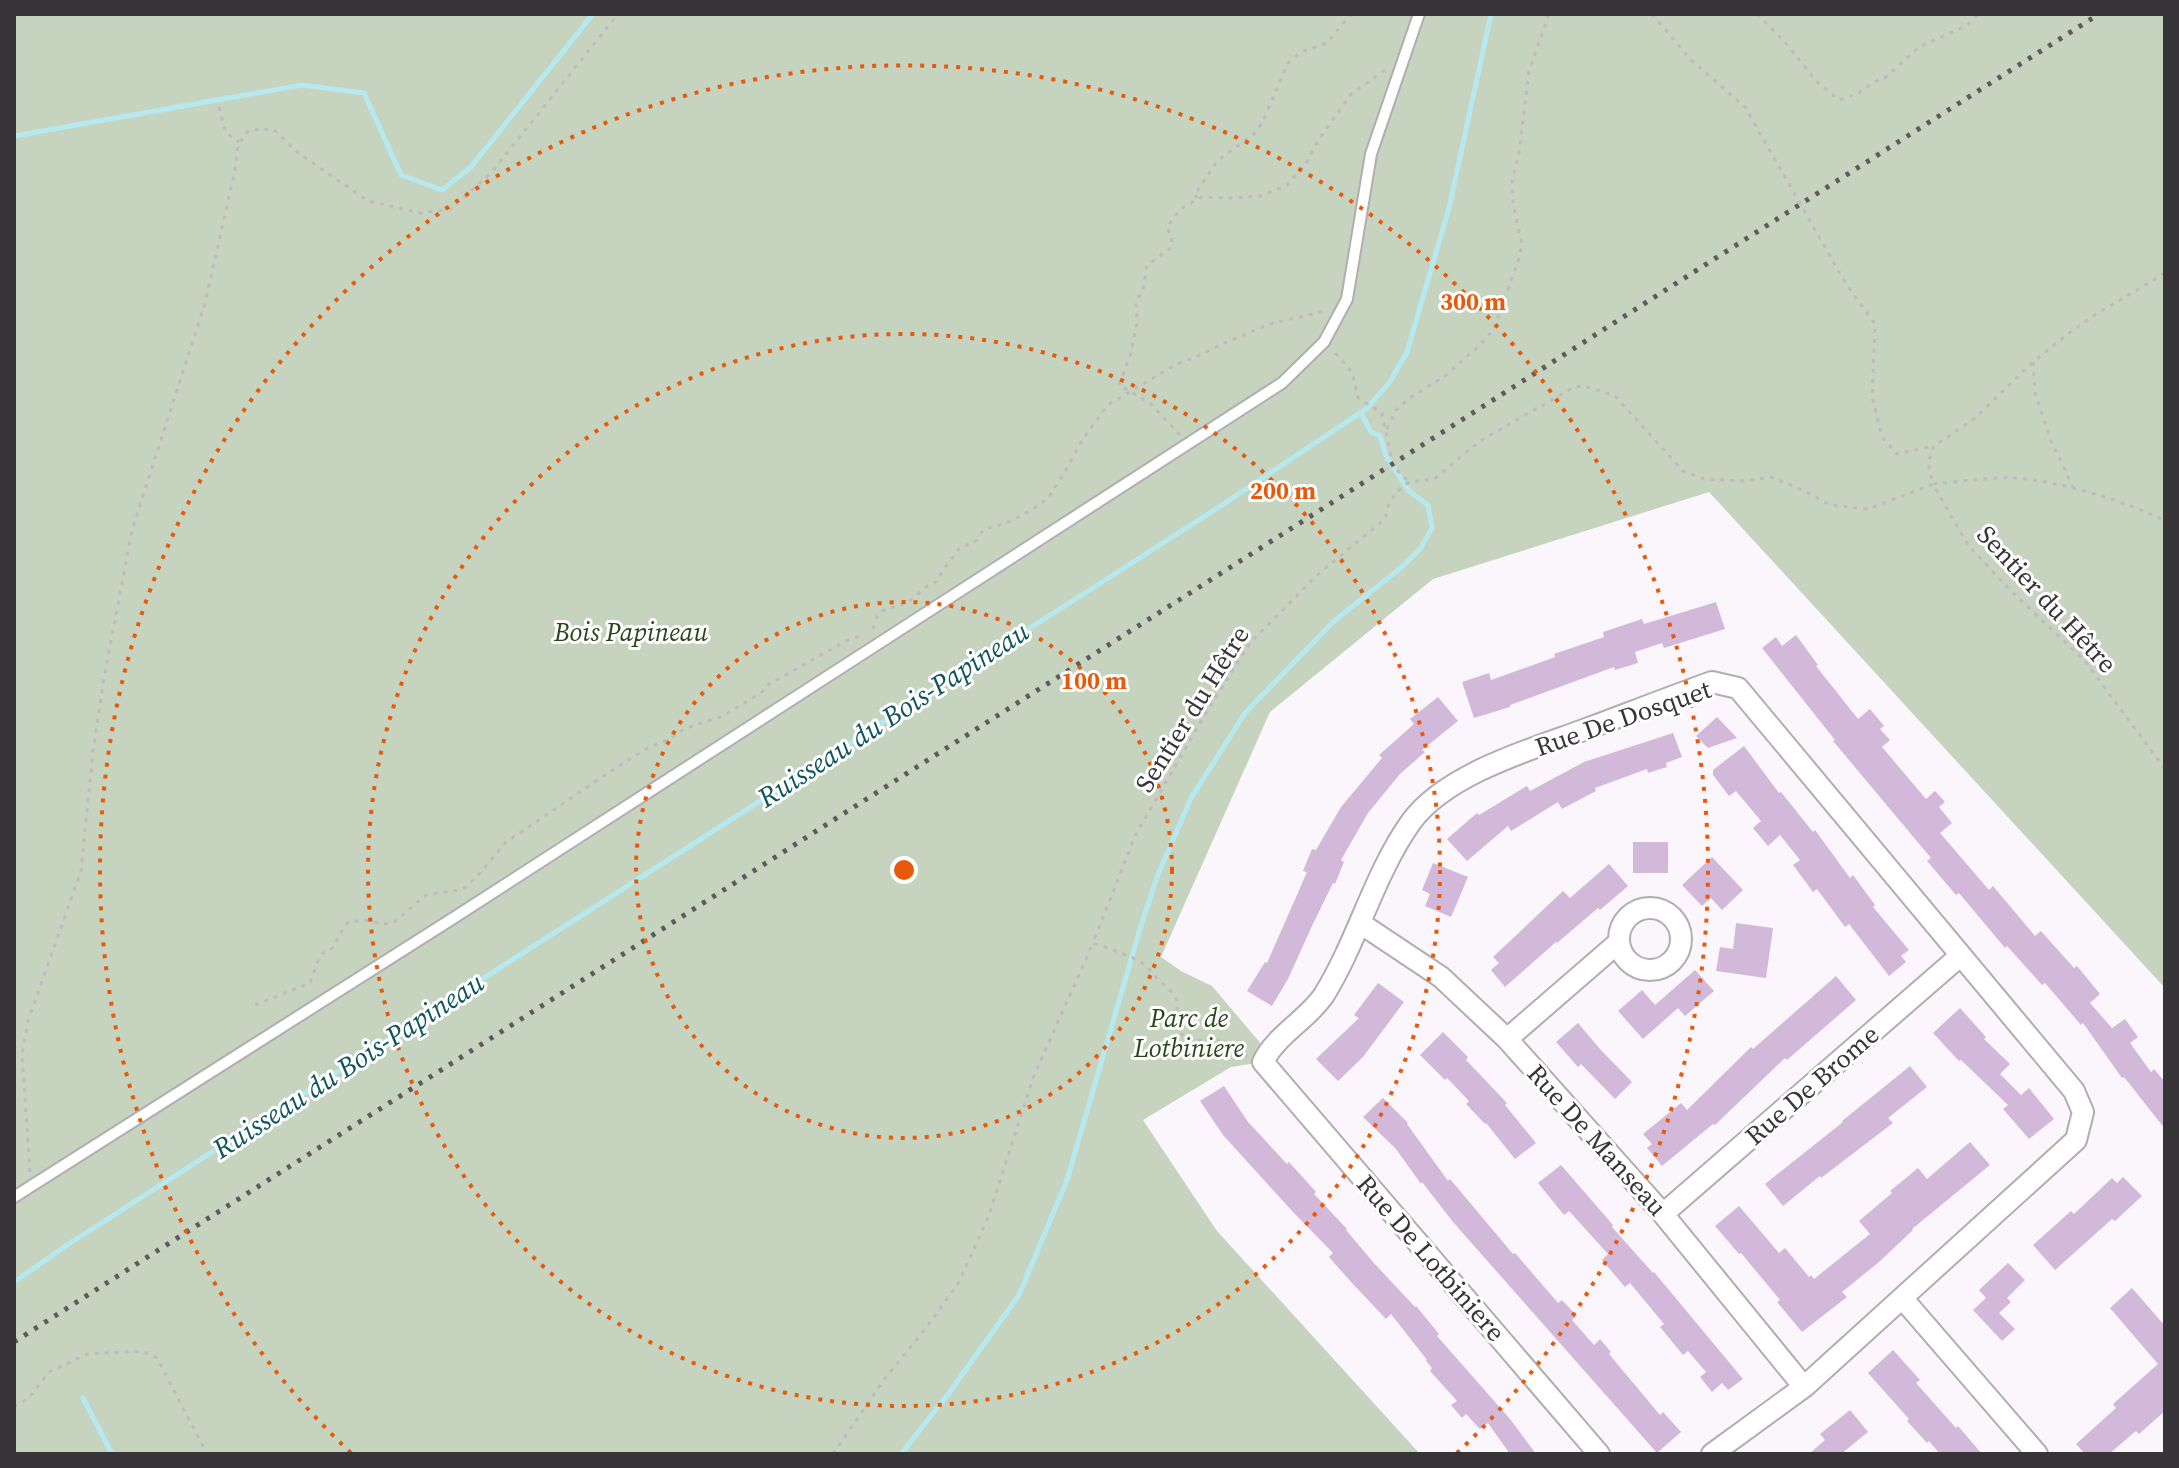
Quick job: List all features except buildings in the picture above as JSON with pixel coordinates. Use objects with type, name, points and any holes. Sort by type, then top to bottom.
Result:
[{"type":"street","name":"Rue De Dosquet","points":[[1263,1062],[1268,1052],[1312,1011],[1324,994],[1394,848],[1414,818],[1436,797],[1487,766],[1712,682],[1738,688],[2074,1091],[2083,1112],[2076,1140],[1903,1299]]},
{"type":"street","name":"Rue De Manseau","points":[[1360,923],[1441,977],[1507,1039],[1663,1214],[1804,1387]]},
{"type":"street","points":[[1507,1039],[1619,942]]},
{"type":"street","name":"Rue De Brome","points":[[1663,1214],[1960,956]]},
{"type":"street","name":"Rue De Lotbiniere","points":[[1263,1062],[1599,1454]]},
{"type":"street","points":[[1712,1454],[1804,1387],[1903,1299],[2035,1453]]},
{"type":"lane","points":[[14,1197],[455,917],[1282,383],[1324,342],[1347,299],[1371,154],[1419,14]]},
{"type":"path","points":[[31,1187],[22,1055],[26,1032],[81,871],[93,751],[132,530],[205,303],[239,142],[249,130],[273,129],[297,152],[368,201],[421,213],[451,209],[491,173],[618,14]]},
{"type":"path","points":[[1351,14],[1327,43],[1301,52],[1288,63],[1262,123],[1254,134],[1217,161],[1194,196],[1261,196],[1287,185],[1305,165],[1351,94],[1388,68],[1400,70]]},
{"type":"path","points":[[1387,429],[1396,410],[1445,376],[1494,329],[1522,244],[1513,204],[1512,182],[1519,153],[1529,71],[1549,14]]},
{"type":"path","points":[[1652,14],[1691,60],[1745,107],[1846,284],[1875,324],[1872,396],[1882,437],[1897,454],[1934,446],[1974,419],[2033,362],[2095,315],[2165,273]]},
{"type":"path","points":[[1757,14],[1785,42],[1817,82],[1839,100],[1857,94],[1886,77],[1919,47],[1966,26],[1979,14]]},
{"type":"path","points":[[219,107],[226,133],[239,142]]},
{"type":"path","points":[[1188,444],[1150,403],[1119,385],[1130,356],[1137,323],[1136,302],[1143,290],[1147,265],[1171,248],[1172,238],[1167,227],[1180,209],[1200,198]]},
{"type":"path","points":[[255,1005],[310,983],[322,954],[334,947],[348,922],[393,923],[426,895],[466,887],[505,843],[621,764],[684,729],[723,716],[769,684],[848,640],[872,631],[882,611],[907,603],[936,582],[959,549],[977,540],[983,530],[1011,521],[1048,498],[1097,417],[1129,391],[1175,365],[1270,324],[1344,306]]},
{"type":"path","points":[[1324,342],[1351,369],[1358,398],[1382,413],[1391,457]]},
{"type":"path","points":[[2033,362],[2035,393],[2052,443],[2073,488]]},
{"type":"path","name":"Sentier du Hêtre","points":[[833,1454],[886,1377],[959,1282],[989,1215],[1033,1078],[1093,943],[1135,836],[1250,643],[1316,576],[1385,519],[1389,503],[1409,482],[1434,479],[1480,441],[1576,386],[1615,396],[1683,471],[1704,479],[1743,481],[1771,477],[1830,505],[1868,509],[1933,484],[1968,545],[2085,661],[2165,769]]},
{"type":"path","points":[[1934,446],[1928,463],[1933,484],[2015,478],[2073,488],[2165,521]]},
{"type":"path","points":[[1397,470],[1409,482]]},
{"type":"path","points":[[1093,943],[1145,964],[1171,990],[1178,1000],[1178,1011],[1172,1022],[1184,1037],[1191,1041],[1216,1039],[1235,1052],[1263,1062]]},
{"type":"path","points":[[14,1407],[29,1398],[49,1372],[87,1354],[142,1351],[157,1358],[207,1454]]},
{"type":"green space","name":"Bois Papineau","points":[[14,14],[2165,14],[2165,988],[1709,492],[1433,579],[1270,712],[1161,957],[1212,986],[1268,1052],[1263,1062],[1231,1067],[1143,1120],[1217,1231],[1420,1454],[14,1454]]},
{"type":"waterway","points":[[14,136],[302,85],[364,93],[401,175],[442,190],[471,167],[593,14]]},
{"type":"waterway","name":"Ruisseau du Bois-Papineau","points":[[14,1282],[67,1245],[1216,509],[1366,409],[1390,382],[1407,352],[1449,208],[1491,14]]},
{"type":"waterway","points":[[901,1454],[1019,1295],[1067,1180],[1140,929],[1157,877],[1191,798],[1245,713],[1334,621],[1403,566],[1420,549],[1432,528],[1428,505],[1409,491],[1386,456],[1380,436],[1371,432],[1361,413]]},
{"type":"waterway","points":[[83,1398],[112,1454]]},
{"type":"railway","points":[[14,1342],[2099,14]]},
{"type":"park label","name":"Parc de Lotbiniere","points":[[1189,1033]]}]
